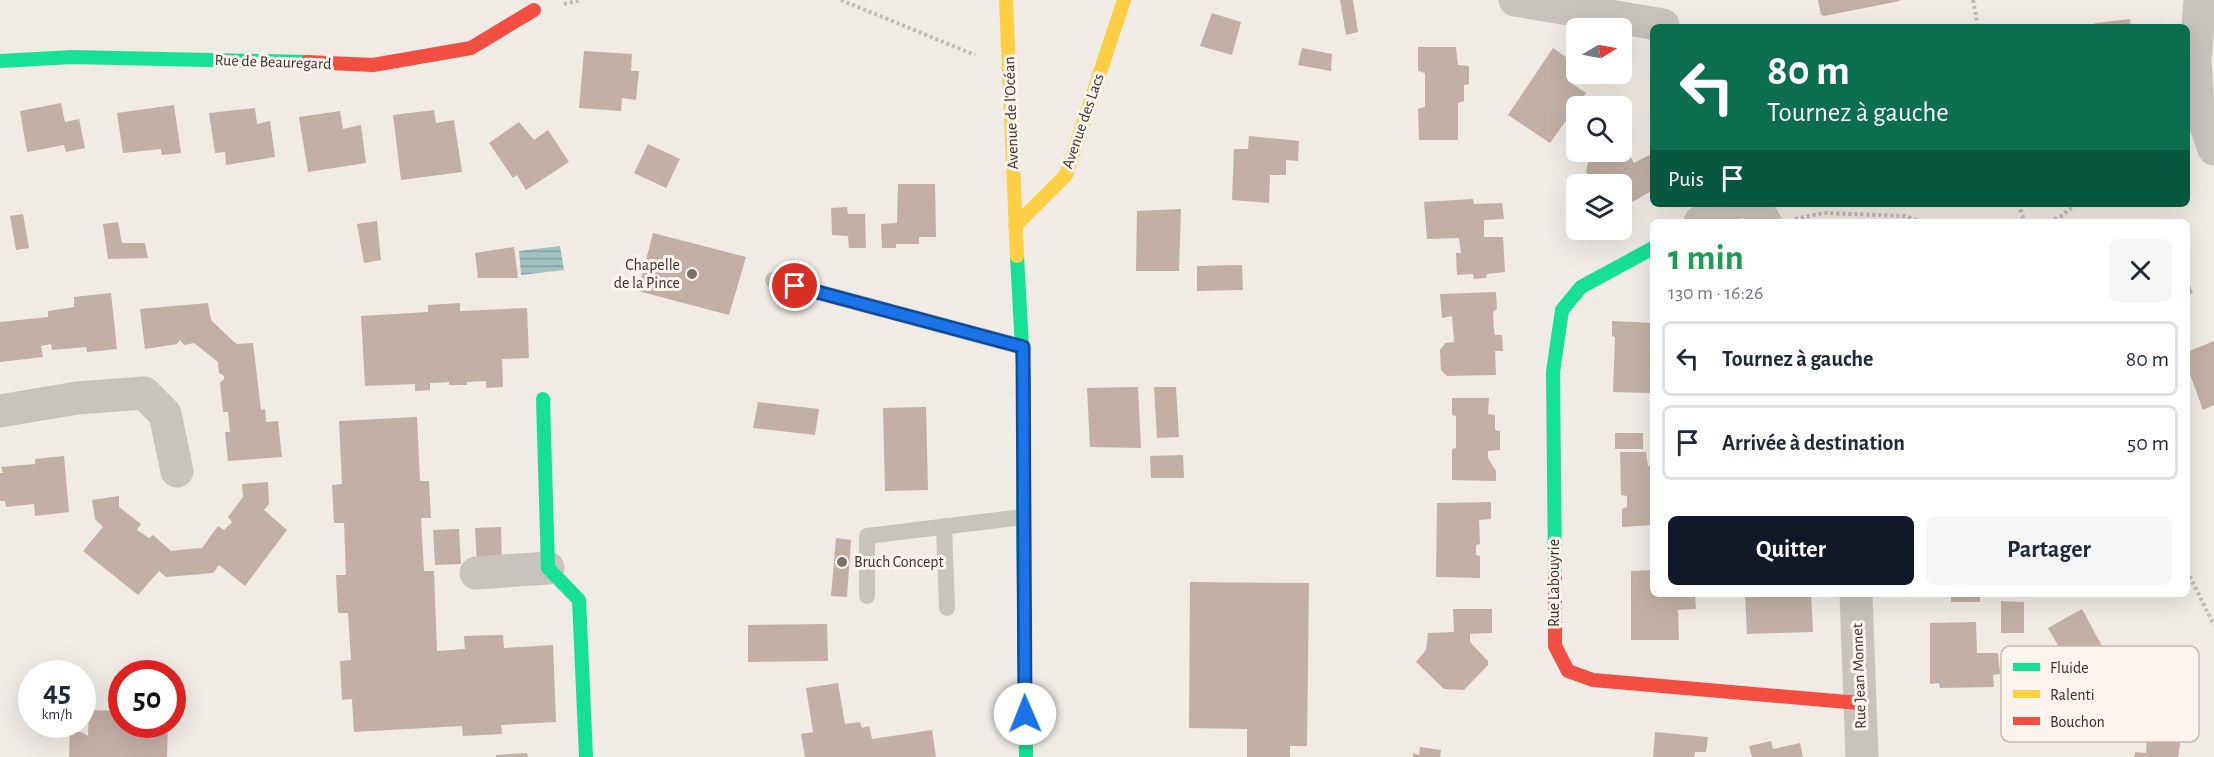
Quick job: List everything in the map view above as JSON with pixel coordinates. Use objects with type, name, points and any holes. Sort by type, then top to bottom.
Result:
[{"type":"street","name":"Avenue de l'Océan","points":[[1006,0],[1015,226],[1023,347],[1026,757]]},
{"type":"street","name":"Avenue des Lacs","points":[[1015,226],[1066,175],[1124,0]]},
{"type":"street","points":[[1515,0],[1664,17]]},
{"type":"street","points":[[2200,0],[2195,61],[2198,104],[2214,148]]},
{"type":"street","name":"Rue de Beauregard","points":[[0,61],[72,57],[260,60],[373,65],[471,48],[534,10]]},
{"type":"street","points":[[1706,219],[1728,207]]},
{"type":"street","points":[[1758,207],[1772,219]]},
{"type":"street","name":"Rue Labouyrie","points":[[1650,250],[1581,287],[1562,310],[1553,372],[1555,646],[1568,672],[1593,680],[1859,703]]},
{"type":"street","points":[[0,411],[76,398],[144,393],[165,414],[177,471]]},
{"type":"street","points":[[543,399],[548,568],[579,600],[586,757]]},
{"type":"street","points":[[476,573],[548,568]]},
{"type":"street","name":"Rue Jean Monnet","points":[[1856,597],[1862,757]]},
{"type":"lane","points":[[773,280],[1023,347]]},
{"type":"lane","points":[[867,596],[867,536],[1023,517]]},
{"type":"lane","points":[[944,526],[947,608]]},
{"type":"path","points":[[841,0],[1009,69]]},
{"type":"path","points":[[1973,0],[1977,24]]},
{"type":"path","points":[[2055,219],[2072,207]]},
{"type":"path","points":[[1792,219],[1824,213],[1905,216],[1914,219]]},
{"type":"path","points":[[2190,578],[2214,625]]},
{"type":"water","points":[[560,246],[564,270],[521,275],[519,251]]},
{"type":"building","points":[[1340,0],[1353,0],[1358,32],[1346,35]]},
{"type":"building","points":[[1818,0],[1900,1],[1824,16],[1821,15]]},
{"type":"building","points":[[1212,13],[1241,22],[1232,55],[1200,46]]},
{"type":"building","points":[[2130,19],[2131,24],[2095,24]]},
{"type":"building","points":[[1418,47],[1456,47],[1458,65],[1469,66],[1469,84],[1464,85],[1464,101],[1458,103],[1458,140],[1419,140],[1418,109],[1425,107],[1425,73],[1418,71]]},
{"type":"building","points":[[1302,48],[1332,54],[1331,71],[1298,65]]},
{"type":"building","points":[[1553,48],[1566,57],[1566,84],[1572,84],[1586,93],[1584,96],[1566,96],[1566,121],[1550,143],[1508,115]]},
{"type":"building","points":[[584,51],[632,54],[631,71],[639,71],[636,100],[622,98],[621,111],[579,108]]},
{"type":"building","points":[[61,103],[65,122],[79,119],[85,148],[66,152],[64,145],[27,152],[20,111]]},
{"type":"building","points":[[174,105],[181,153],[162,155],[161,149],[123,153],[117,113]]},
{"type":"building","points":[[255,108],[257,124],[270,121],[275,157],[226,165],[225,152],[215,153],[209,113]]},
{"type":"building","points":[[434,110],[436,123],[454,120],[462,172],[401,180],[393,115]]},
{"type":"building","points":[[340,111],[343,129],[361,125],[366,163],[308,172],[299,117]]},
{"type":"building","points":[[519,122],[534,140],[548,130],[569,162],[526,190],[517,175],[513,178],[489,143]]},
{"type":"building","points":[[1249,136],[1299,141],[1298,161],[1286,160],[1286,175],[1270,175],[1269,203],[1232,200],[1234,149],[1248,149]]},
{"type":"building","points":[[648,144],[680,159],[666,188],[634,173]]},
{"type":"building","points":[[1649,155],[1650,192],[1632,202],[1632,174],[1587,174],[1588,162],[1632,162],[1632,160],[1634,163]]},
{"type":"building","points":[[898,184],[935,184],[936,237],[919,237],[919,244],[896,244],[896,248],[882,248],[881,224],[897,223]]},
{"type":"building","points":[[1473,199],[1474,204],[1502,203],[1504,219],[1484,220],[1484,237],[1503,237],[1505,272],[1487,274],[1486,278],[1474,279],[1473,274],[1457,275],[1456,253],[1461,253],[1459,238],[1427,239],[1424,202]]},
{"type":"building","points":[[847,207],[848,214],[865,214],[866,248],[849,248],[848,236],[832,235],[831,208]]},
{"type":"building","points":[[1181,209],[1179,271],[1136,271],[1137,211]]},
{"type":"building","points":[[23,214],[29,248],[16,250],[10,216]]},
{"type":"building","points":[[377,221],[381,260],[364,263],[357,224]]},
{"type":"building","points":[[118,222],[122,243],[145,243],[148,258],[108,259],[103,224]]},
{"type":"building","name":"Chapelle de la Pince","points":[[653,233],[746,257],[729,315],[638,291]]},
{"type":"building","points":[[514,247],[518,278],[478,278],[475,253]]},
{"type":"building","points":[[1242,265],[1243,290],[1197,291],[1197,266]]},
{"type":"building","points":[[1496,292],[1497,309],[1493,312],[1494,330],[1495,335],[1502,335],[1503,351],[1495,351],[1496,375],[1447,376],[1441,370],[1440,350],[1445,343],[1454,342],[1452,316],[1442,318],[1440,294]]},
{"type":"building","points":[[111,293],[117,349],[87,352],[86,347],[52,350],[51,344],[41,346],[43,357],[0,362],[0,322],[48,317],[48,311],[74,307],[74,297]]},
{"type":"building","points":[[208,303],[211,320],[233,341],[237,344],[253,343],[261,410],[265,409],[266,422],[278,421],[282,457],[228,461],[225,432],[230,432],[228,412],[223,412],[220,383],[224,376],[219,373],[218,362],[194,343],[184,345],[180,340],[177,344],[145,349],[140,309]]},
{"type":"building","points":[[460,303],[460,311],[527,308],[529,358],[502,359],[503,387],[486,388],[486,381],[467,382],[467,385],[449,385],[449,382],[430,383],[430,390],[415,391],[415,384],[365,386],[361,316],[428,312],[428,305]]},
{"type":"building","points":[[1612,321],[1650,323],[1650,393],[1613,392],[1615,337],[1612,336]]},
{"type":"building","points":[[2214,341],[2214,405],[2203,410],[2190,374],[2190,351]]},
{"type":"building","points":[[1138,387],[1141,448],[1090,447],[1087,388]]},
{"type":"building","points":[[1154,387],[1176,387],[1179,437],[1157,438]]},
{"type":"building","points":[[1452,398],[1489,398],[1488,414],[1495,415],[1495,430],[1500,431],[1500,450],[1488,451],[1488,458],[1496,471],[1496,481],[1452,480],[1452,449],[1456,448],[1456,416],[1452,415]]},
{"type":"building","points":[[758,402],[819,409],[815,435],[753,428]]},
{"type":"building","points":[[926,407],[928,490],[885,491],[883,408]]},
{"type":"building","points":[[417,417],[420,481],[429,481],[431,518],[421,518],[424,571],[434,571],[437,651],[465,649],[464,636],[503,635],[504,648],[553,645],[556,722],[501,725],[502,734],[463,736],[462,726],[354,732],[352,699],[342,700],[340,661],[351,660],[348,613],[338,613],[336,575],[346,575],[344,523],[334,523],[332,485],[342,484],[339,421]]},
{"type":"building","points":[[1615,433],[1643,433],[1643,449],[1615,449]]},
{"type":"building","points":[[1620,452],[1646,452],[1648,466],[1650,466],[1650,525],[1622,527],[1622,509],[1627,507],[1627,496],[1621,495]]},
{"type":"building","points":[[1183,455],[1184,478],[1151,478],[1150,456]]},
{"type":"building","points":[[64,456],[69,512],[35,516],[34,504],[6,507],[5,501],[0,501],[0,473],[3,473],[1,467],[35,464],[35,459]]},
{"type":"building","points":[[268,482],[269,504],[264,510],[287,530],[245,586],[219,565],[213,573],[166,577],[159,571],[138,595],[83,551],[103,527],[95,519],[92,500],[119,496],[119,507],[141,524],[137,530],[149,538],[153,535],[171,551],[202,548],[218,526],[224,530],[232,522],[228,517],[243,497],[242,484]]},
{"type":"building","points":[[1491,502],[1491,519],[1479,520],[1480,544],[1476,545],[1476,555],[1480,556],[1480,578],[1436,577],[1437,503]]},
{"type":"building","points":[[501,527],[502,562],[477,563],[475,528]]},
{"type":"building","points":[[459,529],[461,564],[435,565],[433,530]]},
{"type":"building","name":"Bruch Concept","points":[[836,538],[851,540],[847,597],[831,596]]},
{"type":"building","points":[[1650,570],[1650,597],[1695,597],[1696,609],[1678,610],[1679,640],[1631,640],[1631,571]]},
{"type":"building","points":[[1190,582],[1309,583],[1307,746],[1290,746],[1290,757],[1247,757],[1247,729],[1189,728]]},
{"type":"building","points":[[1745,597],[1811,597],[1813,632],[1747,634]]},
{"type":"building","points":[[1951,597],[1980,597],[1980,602],[1951,602]]},
{"type":"building","points":[[2001,601],[2024,602],[2024,633],[2001,633]]},
{"type":"building","points":[[1453,609],[1492,609],[1492,633],[1470,634],[1470,642],[1488,661],[1488,665],[1464,690],[1444,689],[1416,662],[1426,650],[1428,633],[1454,632]]},
{"type":"building","points":[[2082,609],[2102,646],[2058,646],[2048,628]]},
{"type":"building","points":[[1976,622],[1977,653],[1998,653],[2000,674],[1993,675],[1994,687],[1940,688],[1939,683],[1930,684],[1930,623]]},
{"type":"building","points":[[827,624],[828,661],[748,662],[748,625]]},
{"type":"building","points":[[838,683],[845,724],[860,722],[862,728],[869,726],[872,739],[932,730],[936,757],[805,757],[801,734],[813,732],[806,688]]},
{"type":"building","points":[[96,710],[108,711],[108,738],[168,738],[167,757],[69,757],[70,738],[96,738]]},
{"type":"building","points":[[1655,732],[1708,737],[1706,752],[1695,752],[1694,757],[1653,757]]},
{"type":"building","points":[[1771,741],[1773,749],[1800,743],[1803,757],[1752,757],[1749,746]]},
{"type":"building","points":[[2147,742],[2180,742],[2178,757],[2134,757],[2135,752],[2146,753]]},
{"type":"building","points":[[1420,747],[1441,750],[1440,757],[1413,757],[1413,753],[1419,755]]},
{"type":"building","points":[[527,753],[528,757],[496,757],[496,755]]},
{"type":"traffic: fast","points":[[0,61],[72,57],[307,62]]},
{"type":"traffic: fast","points":[[1555,578],[1553,372],[1562,310],[1581,287],[1650,250]]},
{"type":"traffic: fast","points":[[1017,256],[1024,384],[1026,757]]},
{"type":"traffic: fast","points":[[543,399],[548,568],[579,600],[586,757]]},
{"type":"traffic: slow","points":[[1006,0],[1017,256]]},
{"type":"traffic: slow","points":[[1015,226],[1066,175],[1124,0]]},
{"type":"traffic: jam","points":[[307,62],[373,65],[471,48],[534,10]]},
{"type":"traffic: jam","points":[[1555,578],[1555,646],[1568,671],[1593,680],[1859,703]]},
{"type":"place","name":"Chapelle de la Pince","points":[[692,274]]},
{"type":"place","name":"Bruch Concept","points":[[842,562]]},
{"type":"route","points":[[795,286],[1023,347],[1025,714]]}]
